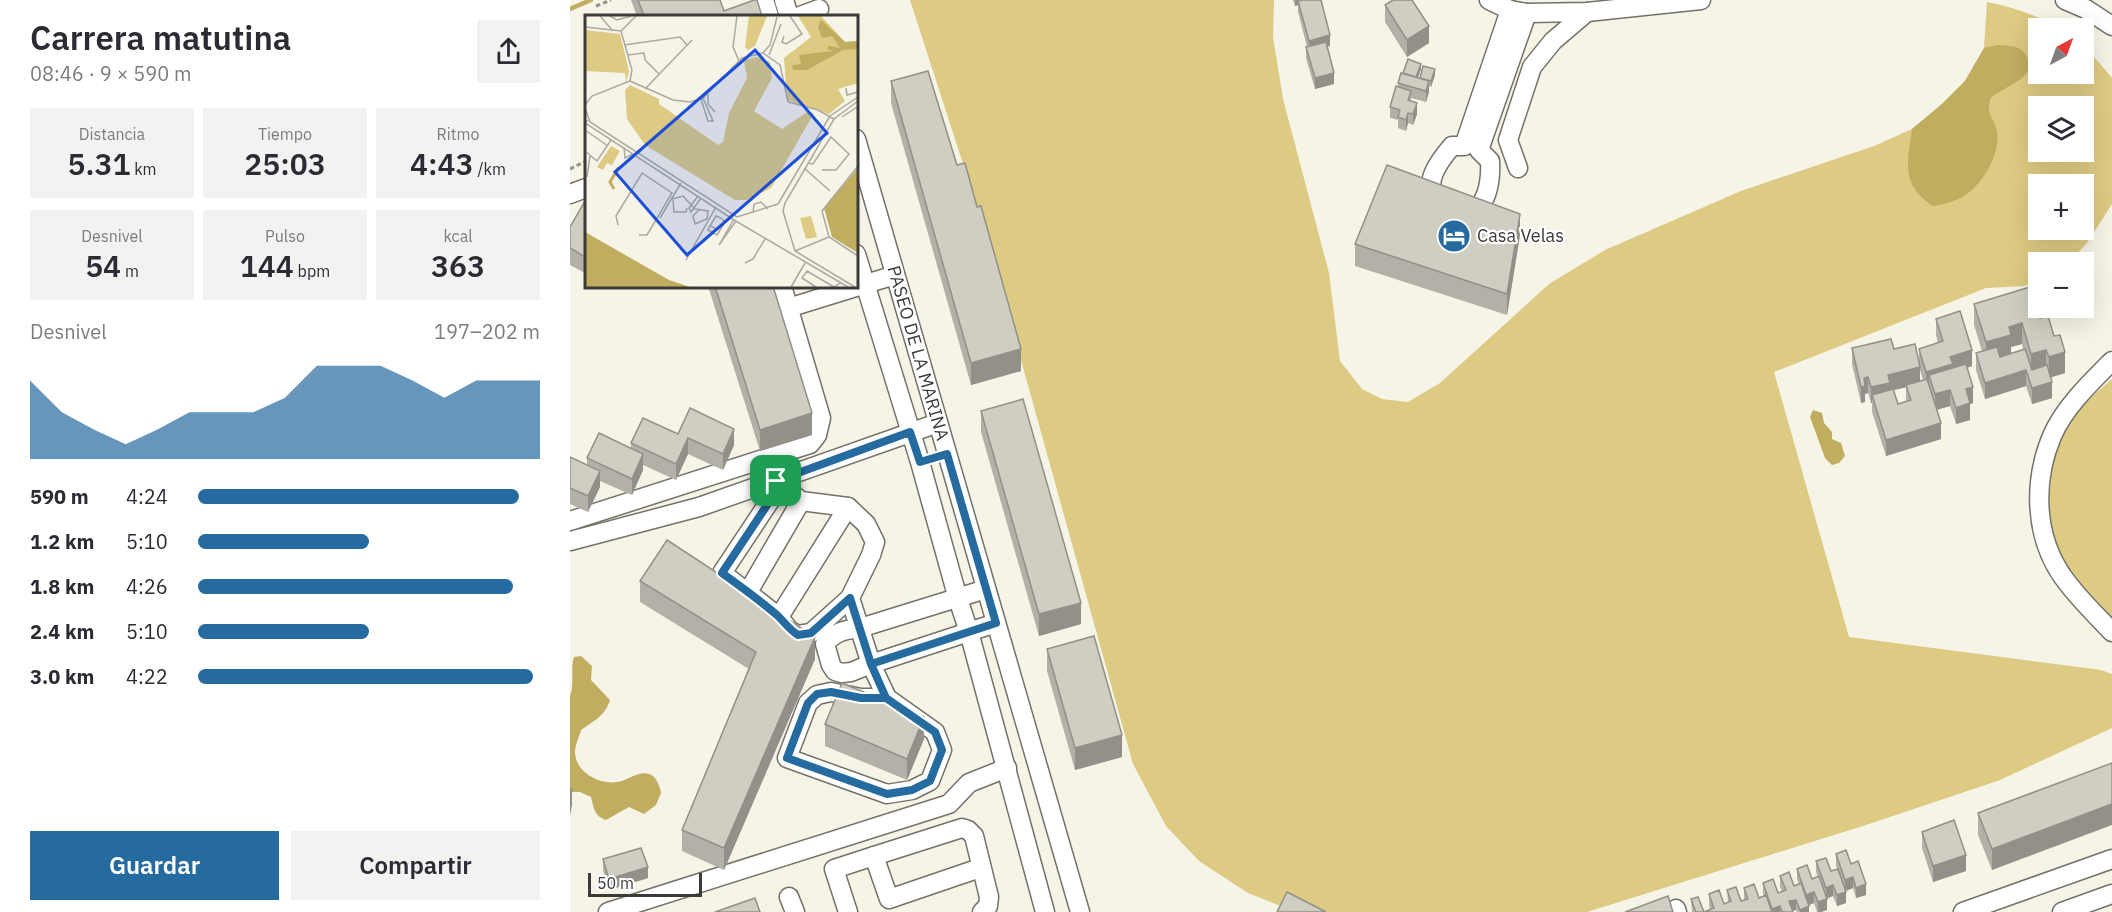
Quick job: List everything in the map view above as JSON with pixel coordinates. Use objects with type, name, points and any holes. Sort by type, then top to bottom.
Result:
[{"type":"street","points":[[764,0],[769,15]]},
{"type":"street","points":[[784,0],[789,15]]},
{"type":"street","points":[[1489,0],[1518,11],[1587,12],[1701,0]]},
{"type":"street","points":[[2065,0],[2086,9],[2112,26]]},
{"type":"street","points":[[803,15],[819,9]]},
{"type":"street","points":[[1472,148],[1518,11]]},
{"type":"street","points":[[1518,168],[1508,140],[1532,67],[1553,41],[1587,12]]},
{"type":"street","points":[[1502,58],[1532,67]]},
{"type":"street","name":"PASEO DE LA MARINA","points":[[858,146],[1080,912]]},
{"type":"street","points":[[570,194],[585,188]]},
{"type":"street","points":[[858,262],[889,254]]},
{"type":"street","name":"PASEO DE LA MARINA","points":[[858,265],[920,462],[1007,768],[1045,912]]},
{"type":"street","points":[[858,287],[895,275]]},
{"type":"street","points":[[570,521],[810,444],[817,435],[821,418],[783,288]]},
{"type":"street","points":[[788,309],[856,288]]},
{"type":"street","points":[[2112,361],[2068,410],[2052,435],[2042,468],[2038,503],[2044,539],[2062,576],[2112,632]]},
{"type":"street","points":[[570,541],[699,507],[779,482],[938,423]]},
{"type":"street","points":[[920,462],[947,454]]},
{"type":"street","points":[[779,482],[801,501],[848,507],[866,524],[875,542],[850,598],[811,633],[798,635],[790,631],[778,617],[722,573],[779,482]]},
{"type":"street","points":[[748,592],[801,501]]},
{"type":"street","points":[[778,617],[848,507]]},
{"type":"street","points":[[986,589],[860,628],[839,631],[825,644],[831,665],[842,673],[851,672],[996,623]]},
{"type":"street","points":[[850,598],[871,664],[886,698],[935,732],[942,750],[930,781],[912,790],[887,794],[787,758],[808,703],[817,694],[831,692],[861,698],[886,698]]},
{"type":"street","points":[[608,912],[948,804],[969,783],[1007,768]]},
{"type":"street","points":[[848,912],[834,869],[962,828],[969,830],[974,836],[989,897],[988,906],[982,912]]},
{"type":"street","points":[[874,856],[889,899],[981,868]]},
{"type":"street","points":[[1963,912],[2112,859]]},
{"type":"street","points":[[2062,912],[2112,894]]},
{"type":"path","points":[[596,6],[611,0]]},
{"type":"path","points":[[570,169],[585,162]]},
{"type":"shaded area","points":[[910,0],[1274,0],[1273,37],[1283,99],[1329,273],[1340,361],[1362,389],[1382,399],[1408,402],[1440,383],[1549,284],[1605,250],[1741,191],[1874,146],[1912,129],[1965,81],[1984,48],[1987,2],[2016,9],[2038,18],[2028,18],[2028,84],[2094,84],[2094,57],[2112,78],[2112,204],[2094,232],[2094,174],[2028,174],[2028,240],[2089,240],[2078,252],[2028,252],[2028,285],[1986,288],[1774,372],[1849,637],[2101,670],[2112,674],[2112,728],[2000,780],[1866,825],[1587,912],[1296,912],[1248,893],[1199,861],[1166,826],[1133,764],[988,241]]},
{"type":"shaded area","points":[[1998,45],[2020,49],[2027,56],[2028,71],[2021,79],[1991,97],[1989,112],[1996,127],[1997,141],[1993,159],[1983,177],[1964,196],[1933,206],[1923,198],[1911,182],[1908,163],[1912,129],[1965,81],[1984,48]]},
{"type":"shaded area","points":[[2112,379],[2112,627],[2072,582],[2050,535],[2043,484],[2053,441],[2080,407]]},
{"type":"shaded area","points":[[1813,410],[1822,413],[1824,423],[1832,432],[1832,439],[1841,443],[1845,456],[1839,463],[1832,465],[1825,458],[1810,417]]},
{"type":"shaded area","points":[[581,656],[592,666],[591,680],[610,700],[602,714],[581,730],[575,750],[576,760],[590,776],[603,781],[617,782],[641,773],[654,777],[661,793],[656,805],[644,814],[629,807],[606,820],[597,814],[591,797],[580,792],[570,792],[572,666],[574,657]]},
{"type":"building","points":[[638,0],[720,0],[724,11],[757,0],[762,15],[644,15]]},
{"type":"building","points":[[1321,0],[1330,35],[1309,41],[1298,1]]},
{"type":"building","points":[[1393,0],[1412,0],[1429,26],[1407,40],[1385,5]]},
{"type":"building","points":[[1326,42],[1334,73],[1315,78],[1306,47]]},
{"type":"building","points":[[1408,59],[1421,64],[1416,77],[1403,73]]},
{"type":"building","points":[[1423,66],[1435,69],[1431,81],[1420,78]]},
{"type":"building","points":[[928,71],[957,165],[965,163],[977,207],[981,206],[1021,349],[971,363],[891,81]]},
{"type":"building","points":[[1401,73],[1429,81],[1426,91],[1398,83]]},
{"type":"building","points":[[1396,86],[1411,91],[1408,100],[1417,103],[1413,114],[1408,113],[1406,120],[1398,117],[1400,110],[1390,107]]},
{"type":"building","points":[[1387,165],[1520,214],[1507,294],[1355,244]]},
{"type":"building","points":[[585,201],[585,257],[570,248],[570,227]]},
{"type":"building","points":[[716,288],[774,288],[812,413],[760,430]]},
{"type":"building","points":[[2028,288],[2028,318],[2049,318],[2054,336],[2060,335],[2065,352],[2049,357],[2046,350],[2031,354],[2022,323],[2009,327],[2011,335],[1986,342],[1974,304]]},
{"type":"building","points":[[1960,311],[1972,350],[1950,357],[1953,364],[1926,372],[1919,349],[1943,341],[1936,319]]},
{"type":"building","points":[[1891,339],[1894,349],[1915,344],[1920,367],[1888,375],[1890,383],[1871,387],[1868,377],[1864,378],[1865,386],[1861,387],[1852,348]]},
{"type":"building","points":[[1997,347],[2000,357],[2025,349],[2032,370],[2047,365],[2052,382],[2032,388],[2026,370],[1985,383],[1976,353]]},
{"type":"building","points":[[1966,364],[1973,387],[1966,389],[1970,403],[1956,408],[1950,390],[1935,394],[1929,375]]},
{"type":"building","points":[[1927,379],[1941,423],[1886,440],[1872,395],[1893,389],[1898,404],[1911,400],[1906,385]]},
{"type":"building","points":[[1023,399],[1081,603],[1039,614],[981,411]]},
{"type":"building","points":[[690,408],[734,429],[723,454],[688,438],[676,464],[631,443],[643,418],[678,434]]},
{"type":"building","points":[[599,433],[643,454],[632,479],[587,458]]},
{"type":"building","points":[[570,457],[600,471],[588,496],[570,488]]},
{"type":"building","points":[[667,540],[815,637],[724,848],[682,830],[756,652],[640,581]]},
{"type":"building","points":[[1094,636],[1122,735],[1075,748],[1047,649]]},
{"type":"building","points":[[842,683],[924,717],[907,759],[825,724]]},
{"type":"building","points":[[2112,763],[2112,804],[1992,849],[1978,813]]},
{"type":"building","points":[[1954,820],[1966,855],[1933,866],[1922,832]]},
{"type":"building","points":[[641,848],[648,867],[609,879],[603,859]]},
{"type":"building","points":[[1846,850],[1851,864],[1858,861],[1866,884],[1856,888],[1853,877],[1845,880],[1836,854]]},
{"type":"building","points":[[1826,858],[1831,871],[1838,869],[1846,892],[1837,895],[1833,885],[1826,888],[1816,861]]},
{"type":"building","points":[[1807,865],[1812,879],[1819,876],[1827,899],[1818,902],[1814,892],[1806,895],[1797,869]]},
{"type":"building","points":[[1789,872],[1794,886],[1801,883],[1809,906],[1800,910],[1796,900],[1789,901],[1793,912],[1782,912],[1780,906],[1772,909],[1763,883],[1773,879],[1778,893],[1786,890],[1780,876]]},
{"type":"building","points":[[1754,884],[1759,898],[1766,895],[1772,912],[1704,912],[1714,908],[1709,894],[1719,890],[1724,904],[1731,901],[1727,890],[1736,887],[1741,901],[1748,899],[1744,888]]},
{"type":"building","points":[[1287,892],[1326,912],[1277,912]]},
{"type":"building","points":[[1668,896],[1673,912],[1625,912]]},
{"type":"building","points":[[1698,897],[1704,912],[1696,912],[1691,899]]},
{"type":"building","points":[[755,898],[760,912],[715,912]]},
{"type":"waterway","points":[[570,9],[591,0]]},
{"type":"place","name":"Casa Velas","points":[[1454,236]]},
{"type":"route","points":[[776,481],[781,484],[722,573],[778,617],[790,631],[798,635],[811,633],[850,598],[871,664],[886,698],[861,698],[831,692],[817,694],[808,703],[787,758],[887,794],[912,790],[930,781],[942,750],[935,732],[886,698],[871,664],[996,623],[947,454],[920,462],[910,432],[776,481]]}]
